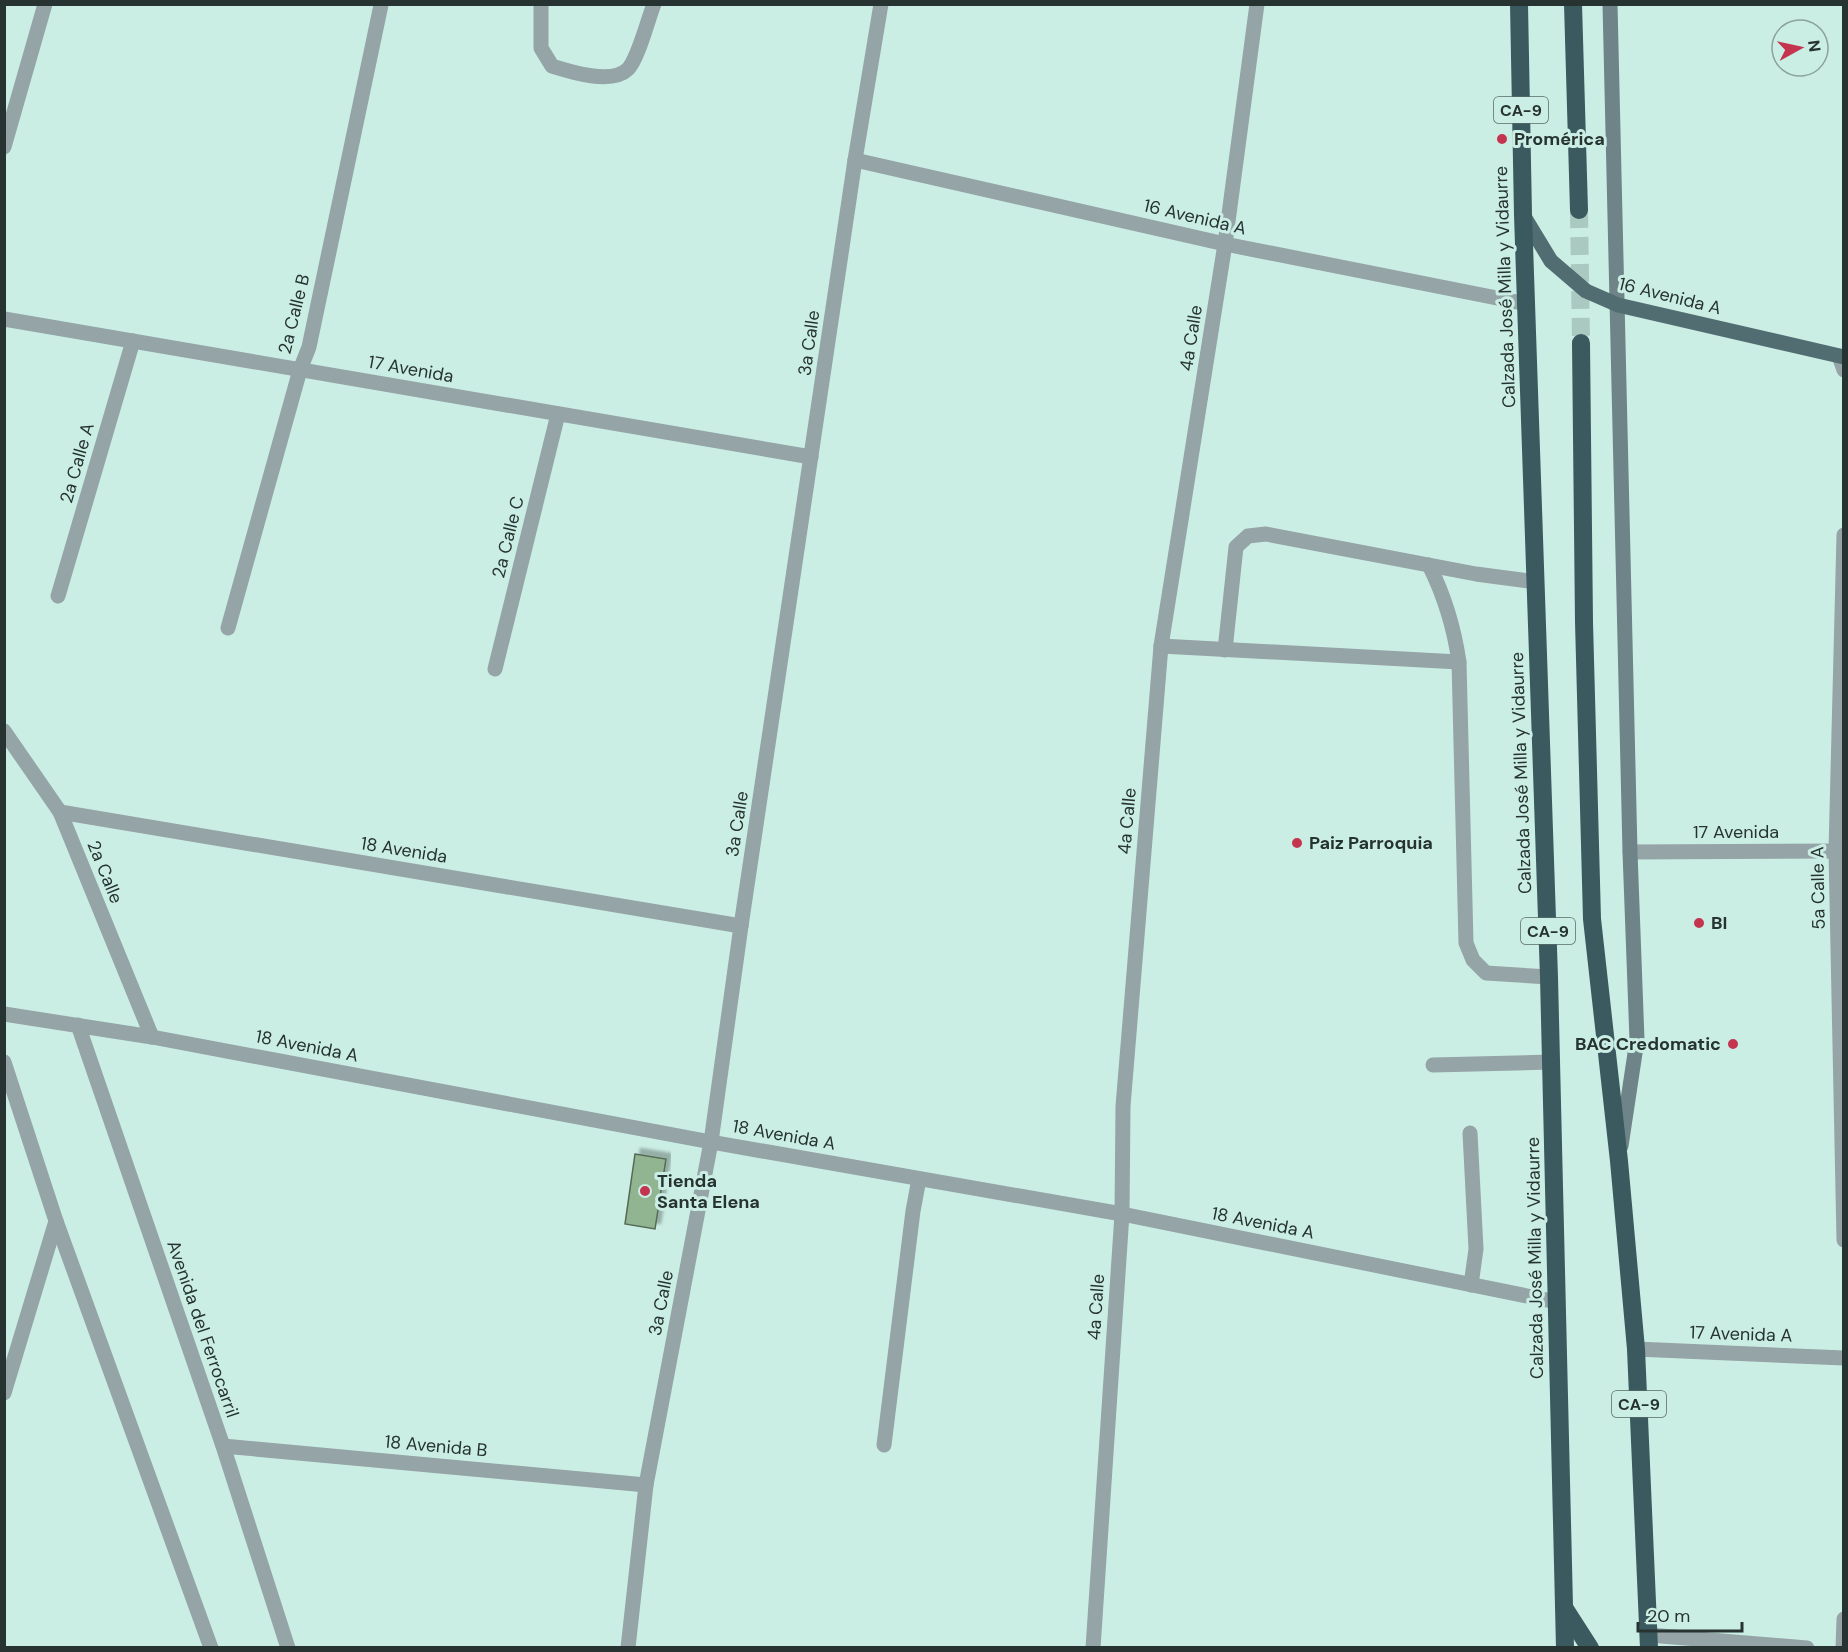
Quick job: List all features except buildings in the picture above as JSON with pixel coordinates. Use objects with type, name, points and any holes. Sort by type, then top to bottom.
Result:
[{"type":"highway","name":"Calzada José Milla y Vidaurre","points":[[1519,4],[1523,215],[1549,977],[1565,1647]]},
{"type":"highway","points":[[1573,4],[1579,210]]},
{"type":"highway","name":"CA-9","points":[[1581,343],[1584,622],[1592,919],[1619,1161],[1636,1349],[1649,1641]]},
{"type":"highway","points":[[1564,1608],[1590,1647]]},
{"type":"main road","name":"CA-9","points":[[1610,4],[1630,852],[1637,1040],[1619,1161]]},
{"type":"main road","name":"16 Avenida A","points":[[1523,215],[1551,261],[1586,291],[1618,305],[1842,361]]},
{"type":"street","points":[[4,147],[45,4]]},
{"type":"street","points":[[541,4],[541,48],[552,66],[575,74],[613,77],[628,69],[635,57],[654,4]]},
{"type":"street","name":"3a Calle","points":[[628,1647],[646,1485],[711,1142],[855,160],[881,4]]},
{"type":"street","name":"4a Calle","points":[[1093,1647],[1122,1214],[1123,1107],[1161,646],[1226,244],[1257,4]]},
{"type":"street","name":"2a Calle B","points":[[228,628],[300,370],[309,347],[381,5]]},
{"type":"street","name":"16 Avenida A","points":[[855,160],[1226,244],[1527,304]]},
{"type":"street","name":"17 Avenida","points":[[4,319],[811,457]]},
{"type":"street","name":"2a Calle A","points":[[58,596],[133,341]]},
{"type":"street","name":"2a Calle C","points":[[495,669],[558,414]]},
{"type":"street","points":[[1224,650],[1236,547],[1248,536],[1266,534],[1476,574],[1536,582]]},
{"type":"street","name":"5a Calle A","points":[[1844,535],[1840,851],[1844,1240]]},
{"type":"street","points":[[1429,565],[1442,590],[1454,631],[1459,662],[1466,943],[1473,960],[1486,972],[1549,977]]},
{"type":"street","points":[[1161,646],[1459,662]]},
{"type":"street","name":"2a Calle","points":[[4,731],[60,812],[152,1037]]},
{"type":"street","name":"18 Avenida","points":[[60,812],[741,926]]},
{"type":"street","name":"17 Avenida","points":[[1630,852],[1840,851]]},
{"type":"street","name":"18 Avenida A","points":[[6,1010],[711,1142],[1122,1214],[1557,1302]]},
{"type":"street","name":"Avenida del Ferrocarril","points":[[78,1025],[223,1446],[288,1647]]},
{"type":"street","points":[[4,1062],[56,1221],[211,1647]]},
{"type":"street","points":[[1433,1065],[1551,1062]]},
{"type":"street","points":[[1470,1133],[1476,1249],[1471,1285]]},
{"type":"street","points":[[884,1445],[919,1179]]},
{"type":"street","points":[[4,1393],[56,1221]]},
{"type":"street","name":"17 Avenida A","points":[[1636,1349],[1844,1358]]},
{"type":"street","name":"18 Avenida B","points":[[223,1446],[646,1485]]},
{"type":"street","points":[[1843,1647],[1844,1619]]},
{"type":"street","points":[[1649,1641],[1807,1647]]},
{"type":"tunnel","points":[[1579,210],[1581,343]]},
{"type":"place","name":"Promérica","points":[[1502,139]]},
{"type":"place","name":"Paiz Parroquia","points":[[1297,843]]},
{"type":"place","name":"BI","points":[[1699,923]]},
{"type":"place","name":"BAC Credomatic","points":[[1733,1044]]},
{"type":"place","name":"Tienda Santa Elena","points":[[645,1191]]}]
